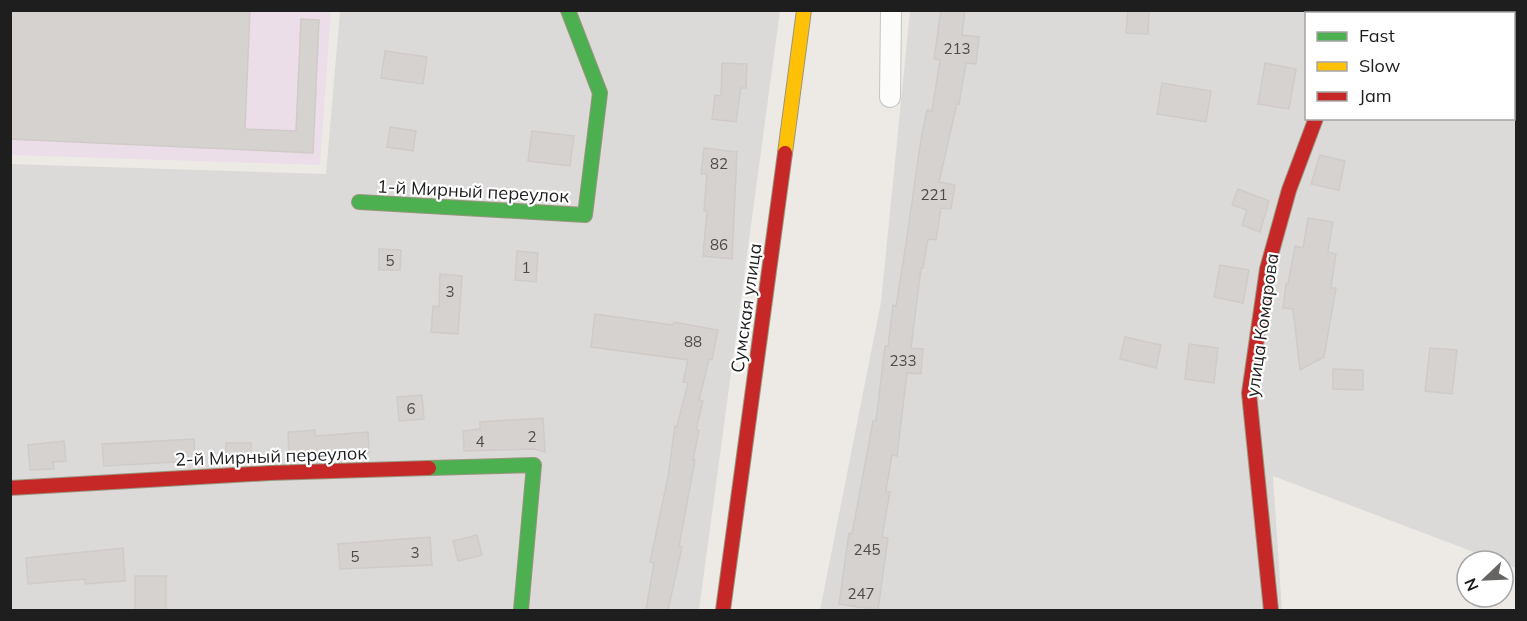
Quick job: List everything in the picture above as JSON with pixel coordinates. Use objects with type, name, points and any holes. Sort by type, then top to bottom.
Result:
[{"type":"street","name":"1-й Мирный переулок","points":[[359,202],[585,215],[600,93],[568,10]]},
{"type":"street","name":"Сумская улица","points":[[723,610],[804,10]]},
{"type":"street","points":[[890,98],[891,10]]},
{"type":"street","name":"улица Комарова","points":[[1271,610],[1249,393],[1267,269],[1289,190],[1315,120]]},
{"type":"street","name":"2-й Мирный переулок","points":[[10,488],[270,473],[534,465],[521,610]]},
{"type":"shaded area","points":[[11,11],[331,11],[320,165],[11,155]]},
{"type":"shaded area","points":[[340,11],[780,11],[699,610],[11,610],[11,164],[326,174]]},
{"type":"shaded area","points":[[910,11],[1516,11],[1516,568],[1515,549],[1466,549],[1273,476],[1282,610],[820,610],[881,302]]},
{"type":"building","points":[[10,10],[250,10],[245,129],[296,131],[301,19],[319,20],[313,153],[10,139]]},
{"type":"building","points":[[941,10],[965,10],[962,35],[979,37],[976,64],[966,63],[959,104],[957,103],[939,182],[955,185],[951,209],[941,208],[936,240],[928,239],[923,268],[921,268],[911,348],[923,349],[921,374],[907,373],[897,456],[892,455],[886,491],[890,492],[882,537],[888,538],[878,610],[839,604],[849,533],[852,534],[873,421],[876,421],[885,346],[888,346],[893,305],[896,306],[921,139],[927,110],[932,111],[940,60],[934,59]]},
{"type":"building","points":[[1128,10],[1149,11],[1148,34],[1126,33]]},
{"type":"building","points":[[385,51],[427,57],[423,84],[381,78]]},
{"type":"building","points":[[722,63],[747,64],[746,88],[741,88],[736,122],[712,119],[715,95],[721,96]]},
{"type":"building","points":[[1265,63],[1296,69],[1289,109],[1258,104]]},
{"type":"building","points":[[1162,83],[1211,91],[1206,122],[1157,114]]},
{"type":"building","points":[[390,127],[416,131],[413,151],[387,147]]},
{"type":"building","points":[[532,131],[574,136],[570,166],[528,161]]},
{"type":"building","points":[[704,148],[737,152],[732,259],[703,256],[707,211],[704,211],[707,174],[701,174]]},
{"type":"building","points":[[1320,155],[1345,161],[1339,190],[1311,184]]},
{"type":"building","points":[[1238,189],[1269,201],[1260,232],[1242,225],[1247,210],[1232,205]]},
{"type":"building","points":[[1308,218],[1333,222],[1328,252],[1336,254],[1331,288],[1336,288],[1324,357],[1300,370],[1293,309],[1283,308],[1295,246],[1303,248]]},
{"type":"building","points":[[379,249],[401,250],[400,270],[379,270]]},
{"type":"building","points":[[517,251],[538,253],[536,282],[515,280]]},
{"type":"building","points":[[1220,265],[1249,270],[1243,303],[1214,297]]},
{"type":"building","points":[[440,274],[462,276],[458,334],[431,332],[433,306],[439,307]]},
{"type":"building","points":[[595,314],[673,325],[674,322],[718,330],[712,360],[709,359],[699,400],[703,401],[696,430],[699,430],[693,460],[695,460],[679,546],[682,547],[668,610],[646,610],[654,563],[650,562],[668,477],[675,426],[677,426],[688,383],[683,382],[688,360],[591,347]]},
{"type":"building","points":[[1125,337],[1161,345],[1156,368],[1120,359]]},
{"type":"building","points":[[1189,344],[1218,348],[1214,383],[1185,379]]},
{"type":"building","points":[[1430,348],[1457,350],[1452,394],[1425,391]]},
{"type":"building","points":[[1333,369],[1363,370],[1363,390],[1333,389]]},
{"type":"building","points":[[422,395],[424,419],[399,421],[397,397]]},
{"type":"building","points":[[543,418],[545,452],[534,449],[464,451],[463,431],[480,429],[480,422]]},
{"type":"building","points":[[315,430],[315,436],[368,432],[369,453],[289,456],[288,432]]},
{"type":"building","points":[[194,439],[195,461],[104,466],[102,444]]},
{"type":"building","points":[[64,441],[66,461],[53,462],[54,469],[30,470],[28,445]]},
{"type":"building","points":[[226,443],[251,443],[251,458],[226,459]]},
{"type":"building","points":[[477,535],[482,555],[458,561],[453,541]]},
{"type":"building","points":[[430,537],[432,565],[340,569],[338,544]]},
{"type":"building","points":[[123,548],[125,581],[85,584],[85,579],[28,584],[26,558]]},
{"type":"building","points":[[135,576],[166,576],[166,610],[135,610]]},
{"type":"traffic: fast","points":[[359,202],[585,215],[600,93],[568,10]]},
{"type":"traffic: fast","points":[[429,468],[534,465],[521,610]]},
{"type":"traffic: slow","points":[[785,153],[804,10]]},
{"type":"traffic: jam","points":[[1271,610],[1249,393],[1267,269],[1289,190],[1315,120]]},
{"type":"traffic: jam","points":[[723,610],[785,153]]},
{"type":"traffic: jam","points":[[10,488],[270,473],[429,468]]}]
